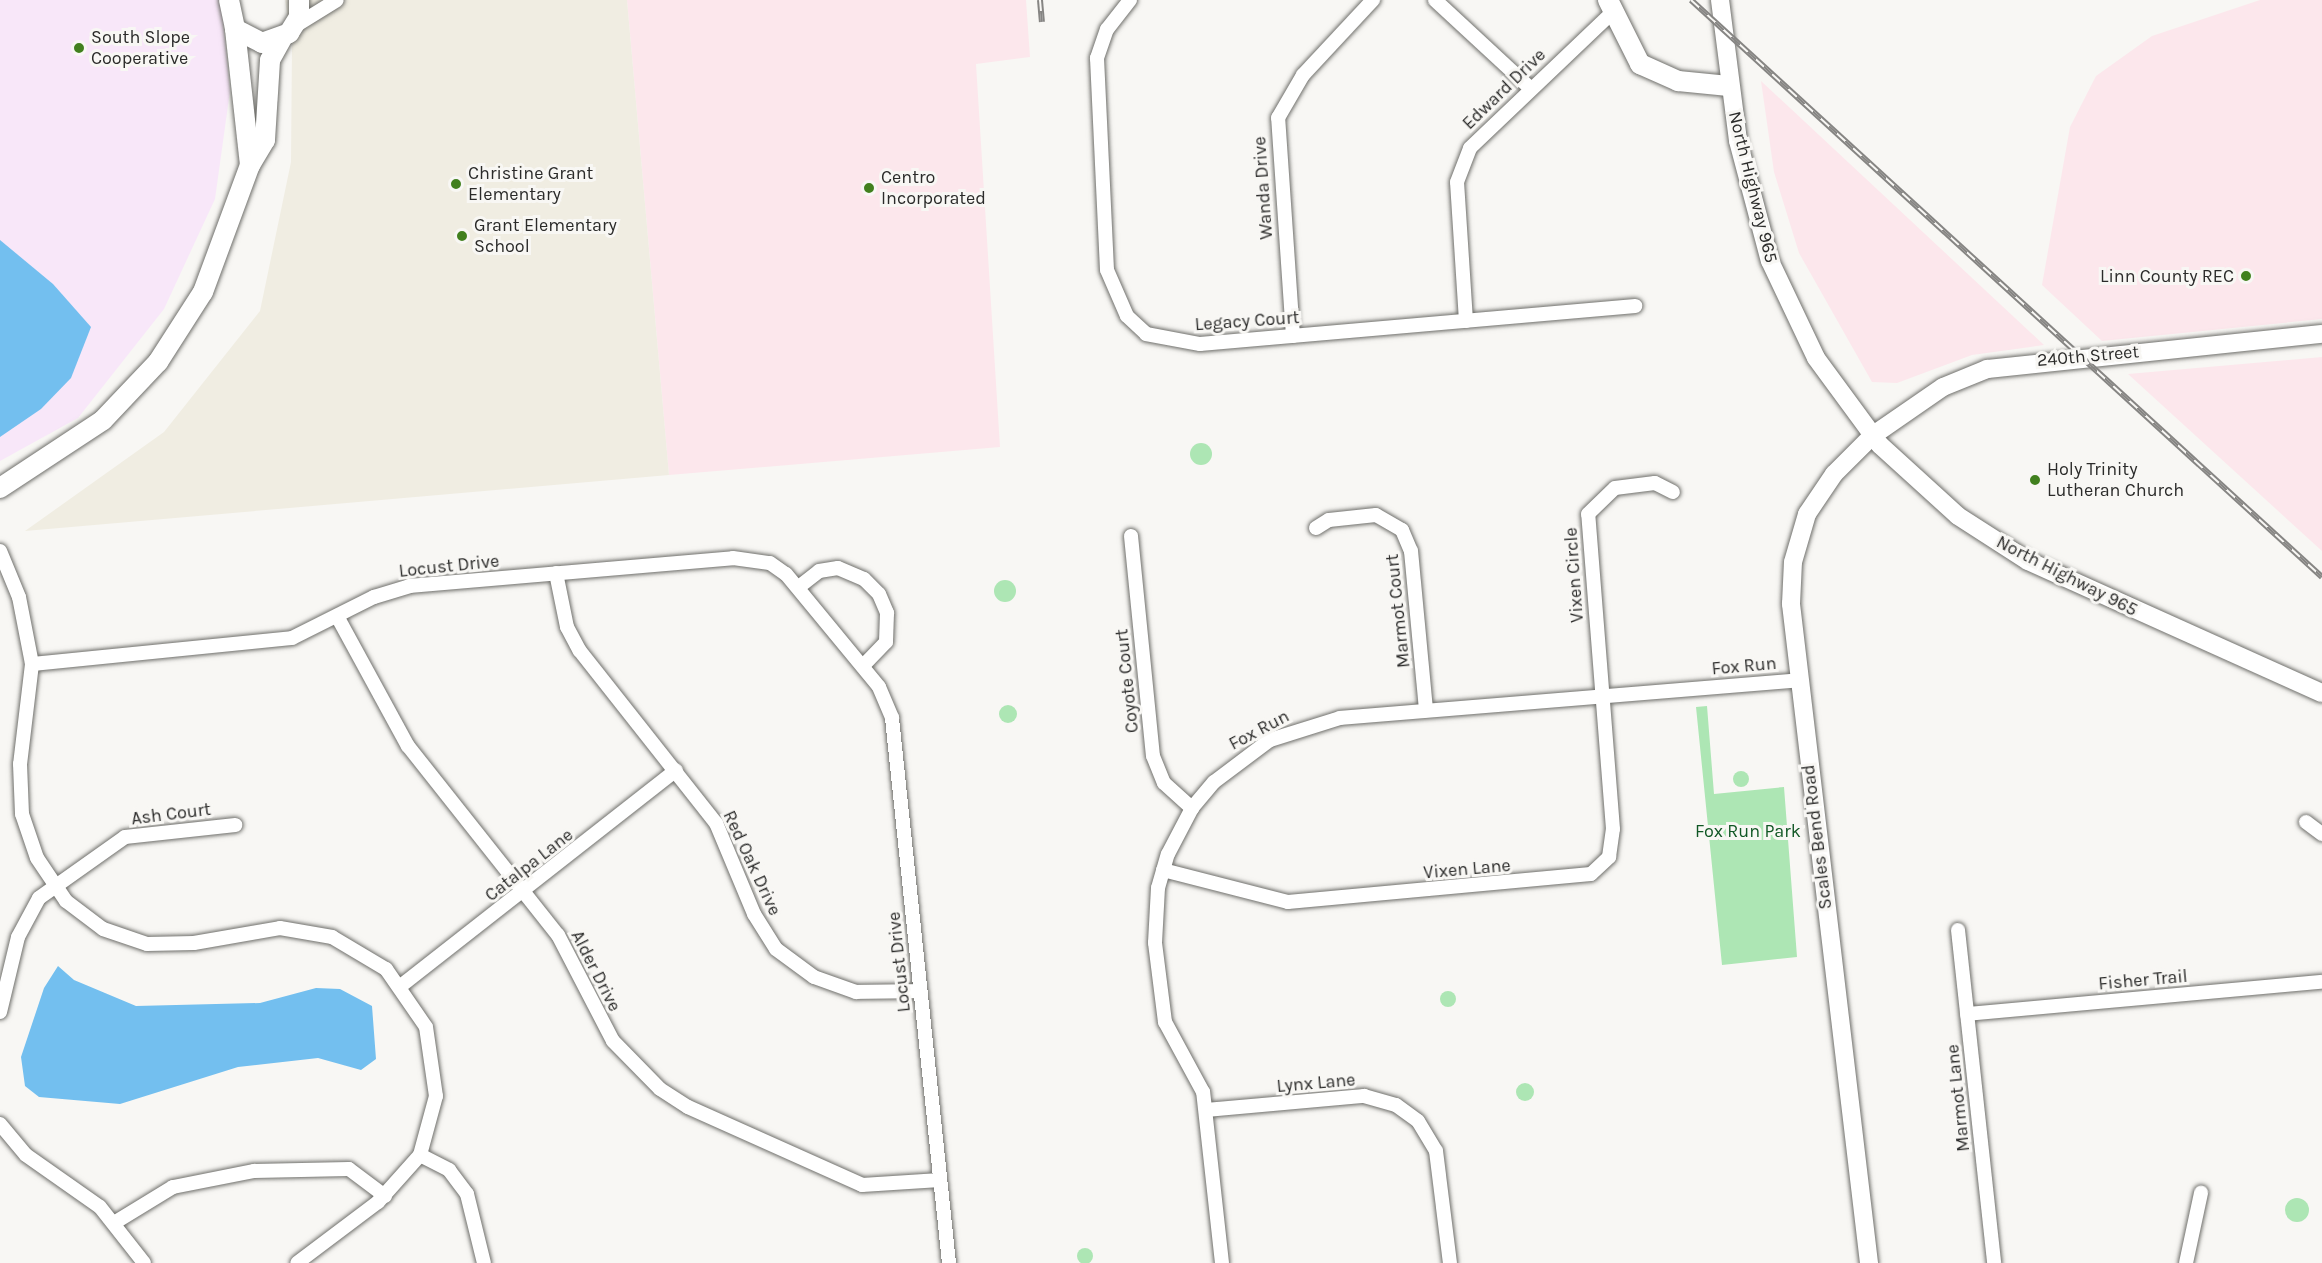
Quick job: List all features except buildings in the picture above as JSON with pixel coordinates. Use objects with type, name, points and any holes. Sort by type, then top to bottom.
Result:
[{"type":"main road","points":[[229,0],[235,29],[250,165]]},
{"type":"main road","points":[[0,488],[84,435],[158,362],[203,292],[250,165],[265,140],[270,60],[288,32],[299,0]]},
{"type":"main road","points":[[1611,6],[1640,64],[1678,81],[1729,86]]},
{"type":"main road","points":[[235,29],[262,43],[288,32]]},
{"type":"street","points":[[288,32],[337,0]]},
{"type":"street","name":"Legacy Court","points":[[1130,0],[1107,29],[1097,58],[1107,270],[1114,294],[1146,333],[1172,342],[1293,336],[1635,306]]},
{"type":"street","name":"Wanda Drive","points":[[1293,336],[1278,118],[1303,75],[1372,0]]},
{"type":"street","points":[[1435,0],[1530,88]]},
{"type":"street","name":"North Highway 965","points":[[1720,0],[1729,86],[1760,231],[1785,296],[1816,358],[1872,436],[1934,496],[2008,549],[2322,693]]},
{"type":"street","name":"Edward Drive","points":[[1466,321],[1457,182],[1470,148],[1611,6]]},
{"type":"street","name":"240th Street","points":[[1872,436],[1943,387],[2011,363],[2322,334]]},
{"type":"street","name":"Scales Bend Road","points":[[1869,1263],[1798,680],[1791,586],[1797,540],[1820,492],[1872,436]]},
{"type":"street","name":"Vixen Circle","points":[[1601,696],[1588,514],[1615,488],[1655,483],[1673,492]]},
{"type":"street","name":"Marmot Court","points":[[1317,528],[1329,520],[1376,515],[1402,530],[1411,551],[1426,710]]},
{"type":"street","name":"Coyote Court","points":[[1131,536],[1152,756],[1164,783],[1192,808]]},
{"type":"street","points":[[0,551],[19,597],[32,664],[20,793],[28,834],[55,886],[84,918],[126,940],[172,945],[258,930],[307,931],[371,956],[402,985],[426,1027],[436,1073],[432,1120],[420,1155],[385,1196],[297,1263]]},
{"type":"street","name":"Locust Drive","points":[[32,664],[273,641],[409,586],[733,558],[770,563],[800,586],[863,666],[892,718],[949,1263]]},
{"type":"street","points":[[800,586],[819,572],[838,568],[864,579],[879,594],[887,613],[886,642],[863,666]]},
{"type":"street","name":"Red Oak Drive","points":[[556,573],[567,627],[580,651],[716,823],[754,914],[777,949],[814,977],[846,989],[920,991]]},
{"type":"street","name":"Alder Drive","points":[[337,616],[408,746],[573,957],[613,1041],[660,1089],[862,1185],[940,1180]]},
{"type":"street","name":"Fox Run","points":[[1222,1263],[1206,1110],[1198,1076],[1172,1039],[1161,1007],[1155,924],[1163,870],[1192,808],[1232,764],[1292,730],[1340,718],[1798,680]]},
{"type":"street","name":"Vixen Lane","points":[[1163,870],[1288,902],[1591,874],[1613,846],[1601,696]]},
{"type":"street","name":"Catalpa Lane","points":[[402,985],[524,892],[676,771]]},
{"type":"street","points":[[2306,822],[2322,834]]},
{"type":"street","name":"Ash Court","points":[[0,1012],[27,914],[55,886],[125,837],[235,825]]},
{"type":"street","name":"Marmot Lane","points":[[1958,930],[1994,1263]]},
{"type":"street","name":"Fisher Trail","points":[[1967,1014],[2322,982]]},
{"type":"street","name":"Lynx Lane","points":[[1206,1110],[1364,1096],[1396,1105],[1418,1121],[1436,1151],[1450,1263]]},
{"type":"street","points":[[0,1124],[26,1155],[65,1179],[114,1223],[144,1263]]},
{"type":"street","points":[[420,1155],[449,1170],[467,1194],[484,1263]]},
{"type":"street","points":[[114,1223],[173,1187],[254,1171],[349,1169],[385,1196]]},
{"type":"street","points":[[2186,1263],[2201,1192]]},
{"type":"shaded area","name":"South Slope Cooperative","points":[[0,0],[221,0],[230,91],[215,199],[164,309],[78,418],[0,461]]},
{"type":"shaded area","name":"Grant Elementary School","points":[[285,0],[627,0],[669,475],[25,531],[164,432],[260,311],[291,162],[292,45]]},
{"type":"shaded area","points":[[627,0],[1026,0],[1030,57],[976,64],[1000,447],[669,475]]},
{"type":"shaded area","points":[[2260,0],[2322,0],[2322,319],[2102,341],[2042,285],[2070,127],[2096,76],[2152,36]]},
{"type":"shaded area","points":[[1761,81],[2044,345],[1972,355],[1897,383],[1872,382],[1799,253],[1774,172]]},
{"type":"shaded area","points":[[2322,357],[2322,551],[2128,374]]},
{"type":"green space","points":[[1197,443],[1205,443],[1212,450],[1212,458],[1205,465],[1197,465],[1190,458],[1190,450]]},
{"type":"green space","points":[[1005,580],[1015,587],[1016,591],[1009,601],[1005,602],[995,595],[994,591],[1001,581]]},
{"type":"green space","points":[[1008,705],[1014,708],[1017,714],[1014,720],[1008,723],[1002,720],[999,714],[1002,708]]},
{"type":"green space","name":"Fox Run Park","points":[[1707,706],[1714,794],[1784,787],[1797,957],[1722,965],[1696,707]]},
{"type":"green space","points":[[1741,771],[1749,779],[1741,787],[1733,779]]},
{"type":"green space","points":[[1448,991],[1456,999],[1448,1007],[1440,999]]},
{"type":"green space","points":[[1525,1083],[1531,1086],[1534,1092],[1531,1098],[1525,1101],[1519,1098],[1516,1092],[1519,1086]]},
{"type":"green space","points":[[2297,1198],[2305,1202],[2309,1210],[2305,1218],[2297,1222],[2289,1218],[2285,1210],[2289,1202]]},
{"type":"green space","points":[[1082,1248],[1088,1248],[1093,1256],[1091,1262],[1082,1264],[1077,1259],[1077,1253]]},
{"type":"water","points":[[0,240],[53,284],[91,327],[71,378],[41,409],[0,437]]},
{"type":"water","points":[[58,966],[74,980],[136,1006],[260,1003],[316,988],[340,989],[372,1006],[376,1059],[361,1070],[318,1058],[238,1067],[120,1104],[39,1097],[25,1086],[21,1057],[44,988]]},
{"type":"railway","points":[[1040,0],[1042,22]]},
{"type":"railway","points":[[1691,0],[2322,577]]},
{"type":"place","name":"South Slope Cooperative","points":[[79,48]]},
{"type":"place","name":"Christine Grant Elementary","points":[[456,184]]},
{"type":"place","name":"Centro Incorporated","points":[[869,188]]},
{"type":"place","name":"Grant Elementary School","points":[[462,236]]},
{"type":"place","name":"Linn County REC","points":[[2246,276]]},
{"type":"place","name":"Holy Trinity Lutheran Church","points":[[2035,480]]}]
